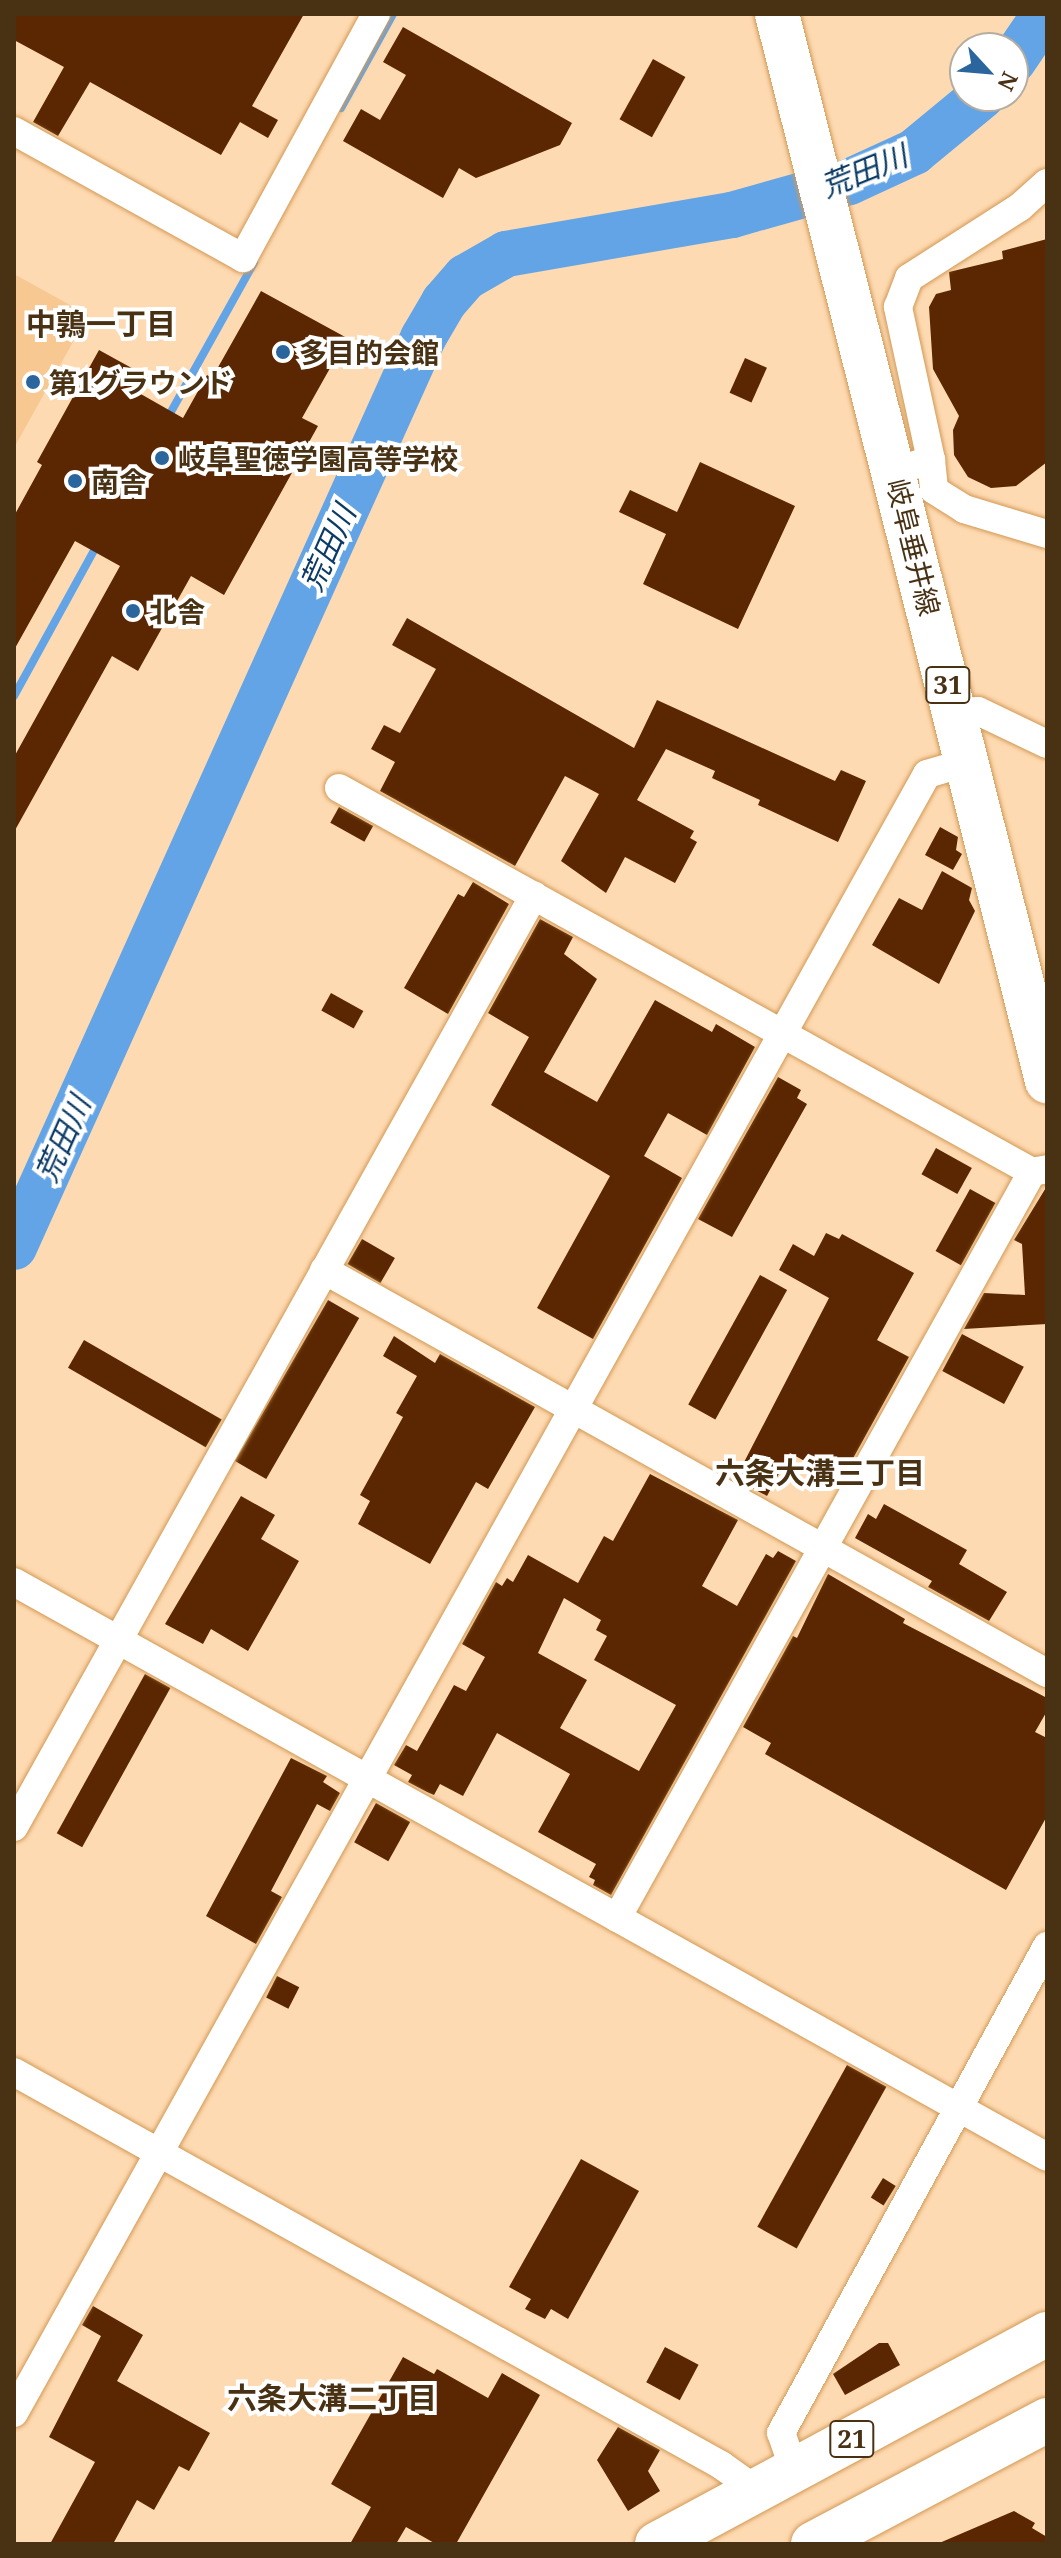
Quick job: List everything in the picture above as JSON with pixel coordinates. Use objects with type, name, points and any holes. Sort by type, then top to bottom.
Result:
[{"type":"main road","name":"岐阜垂井線","points":[[777,14],[849,290],[913,465],[956,714],[1047,1081]]},
{"type":"main road","name":"21","points":[[657,2544],[1047,2334]]},
{"type":"main road","points":[[842,2538],[1047,2420]]},
{"type":"street","points":[[14,131],[243,258],[376,14]]},
{"type":"street","points":[[1047,183],[1020,207],[909,278],[898,307],[913,465],[934,490],[964,509],[1047,534]]},
{"type":"street","points":[[956,714],[978,711],[1047,744]]},
{"type":"street","points":[[14,2413],[927,774],[968,762]]},
{"type":"street","points":[[339,788],[782,1033],[1040,1170],[617,1918]]},
{"type":"street","points":[[14,1827],[534,895]]},
{"type":"street","points":[[324,1270],[1047,1673]]},
{"type":"street","points":[[14,1582],[1047,2157]]},
{"type":"street","points":[[794,2470],[781,2433],[1047,1946]]},
{"type":"street","points":[[14,2072],[721,2465],[756,2490]]},
{"type":"shaded area","name":"第1グラウンド","points":[[14,274],[88,315],[14,448]]},
{"type":"building","points":[[14,14],[304,14],[252,106],[278,120],[268,138],[240,122],[221,155],[90,82],[58,136],[33,122],[64,67],[14,40]]},
{"type":"building","points":[[403,27],[572,123],[560,145],[476,178],[459,168],[443,198],[343,141],[361,109],[380,120],[406,75],[383,62]]},
{"type":"building","points":[[653,59],[685,77],[652,137],[620,119]]},
{"type":"building","points":[[1047,239],[1047,462],[1016,486],[991,488],[968,477],[954,455],[953,430],[959,416],[933,369],[929,307],[936,294],[951,290],[949,272],[1003,259],[1002,251]]},
{"type":"building","points":[[261,291],[347,338],[302,418],[318,426],[224,595],[191,576],[138,671],[112,656],[14,832],[14,757],[120,566],[75,541],[14,650],[14,516],[42,465],[37,462],[99,350],[148,377],[139,393],[183,418],[207,375],[212,378]]},
{"type":"building","points":[[745,358],[767,368],[751,402],[730,393]]},
{"type":"building","points":[[700,462],[795,506],[738,629],[643,584],[666,534],[619,512],[630,490],[677,512]]},
{"type":"building","points":[[407,618],[634,748],[657,700],[835,781],[841,770],[866,781],[838,842],[758,805],[760,800],[712,778],[715,771],[666,749],[637,800],[694,831],[690,838],[697,842],[675,883],[625,857],[606,893],[561,861],[599,794],[565,776],[515,866],[380,791],[395,762],[371,749],[384,725],[400,733],[436,669],[392,645]]},
{"type":"building","points":[[339,807],[373,826],[364,842],[330,823]]},
{"type":"building","points":[[940,827],[958,837],[956,850],[962,854],[953,870],[925,855]]},
{"type":"building","points":[[942,871],[972,888],[969,900],[975,911],[939,984],[872,945],[899,898],[922,910]]},
{"type":"building","points":[[473,882],[509,904],[448,1014],[404,988],[458,894],[464,897]]},
{"type":"building","points":[[540,919],[573,937],[564,954],[597,979],[544,1072],[597,1102],[655,1000],[712,1032],[716,1024],[755,1047],[707,1135],[668,1113],[644,1156],[682,1178],[593,1339],[537,1308],[610,1176],[491,1105],[529,1037],[488,1013]]},
{"type":"building","points":[[331,993],[363,1011],[354,1028],[321,1010]]},
{"type":"building","points":[[778,1077],[801,1090],[797,1098],[807,1104],[732,1237],[698,1219]]},
{"type":"building","points":[[936,1148],[972,1168],[957,1194],[921,1174]]},
{"type":"building","points":[[1047,1186],[1047,1324],[964,1329],[984,1293],[1025,1295],[1022,1244],[1014,1240]]},
{"type":"building","points":[[970,1189],[995,1203],[961,1265],[936,1251]]},
{"type":"building","points":[[826,1233],[839,1239],[842,1234],[914,1273],[877,1340],[909,1357],[845,1473],[837,1468],[832,1476],[790,1453],[767,1496],[718,1470],[725,1458],[741,1468],[829,1298],[779,1270],[793,1244],[814,1256]]},
{"type":"building","points":[[362,1239],[395,1258],[380,1283],[347,1264]]},
{"type":"building","points":[[760,1275],[787,1290],[715,1419],[688,1404]]},
{"type":"building","points":[[328,1300],[359,1318],[266,1479],[235,1461]]},
{"type":"building","points":[[962,1334],[1024,1367],[1004,1404],[942,1371]]},
{"type":"building","points":[[394,1336],[435,1363],[440,1354],[535,1407],[488,1489],[476,1482],[430,1564],[358,1524],[370,1501],[360,1495],[403,1417],[396,1413],[417,1376],[383,1356]]},
{"type":"building","points":[[84,1340],[222,1420],[206,1447],[68,1368]]},
{"type":"building","points":[[650,1474],[738,1520],[702,1586],[737,1606],[766,1554],[773,1558],[778,1551],[796,1561],[611,1895],[593,1885],[595,1880],[589,1877],[596,1864],[538,1832],[570,1774],[497,1733],[463,1796],[440,1784],[434,1795],[427,1792],[408,1782],[412,1775],[394,1765],[406,1745],[417,1751],[454,1685],[466,1691],[485,1657],[462,1644],[496,1582],[502,1586],[507,1578],[513,1582],[528,1555],[578,1583],[604,1536],[613,1541]],"holes":[[[564,1598],[601,1620],[596,1630],[607,1636],[594,1660],[676,1705],[639,1771],[560,1728],[587,1680],[538,1653]]]},
{"type":"building","points":[[241,1496],[275,1515],[261,1539],[299,1561],[248,1651],[211,1629],[203,1644],[165,1624]]},
{"type":"building","points":[[884,1504],[967,1550],[959,1564],[1007,1592],[989,1621],[928,1587],[932,1581],[855,1538],[868,1514],[876,1519]]},
{"type":"building","points":[[828,1574],[905,1619],[903,1623],[1047,1698],[1047,1711],[1035,1732],[1047,1738],[1047,1816],[1006,1890],[765,1754],[771,1743],[743,1727],[793,1636],[797,1638]]},
{"type":"building","points":[[145,1674],[170,1688],[82,1847],[57,1833]]},
{"type":"building","points":[[291,1758],[327,1776],[323,1782],[340,1793],[330,1811],[317,1804],[271,1891],[282,1897],[256,1944],[206,1916]]},
{"type":"building","points":[[376,1803],[410,1822],[388,1861],[354,1842]]},
{"type":"building","points":[[277,1976],[299,1987],[288,2009],[266,1997]]},
{"type":"building","points":[[847,2065],[886,2087],[797,2249],[757,2227]]},
{"type":"building","points":[[581,2159],[639,2191],[568,2319],[551,2309],[545,2319],[525,2309],[531,2299],[509,2287]]},
{"type":"building","points":[[883,2178],[896,2186],[884,2205],[871,2198]]},
{"type":"building","points":[[93,2306],[143,2335],[117,2381],[210,2433],[189,2471],[179,2466],[154,2510],[137,2500],[113,2544],[50,2544],[95,2462],[49,2437],[101,2336],[82,2325]]},
{"type":"building","points":[[879,2343],[888,2343],[900,2365],[845,2395],[833,2374]]},
{"type":"building","points":[[665,2347],[699,2365],[680,2400],[646,2382]]},
{"type":"building","points":[[403,2357],[434,2374],[437,2369],[488,2398],[502,2373],[540,2395],[456,2544],[436,2544],[406,2527],[396,2544],[350,2544],[371,2507],[331,2484]]},
{"type":"building","points":[[618,2427],[660,2450],[648,2471],[660,2491],[628,2511],[597,2460]]},
{"type":"building","points":[[1014,2511],[1035,2523],[1032,2528],[1047,2537],[1047,2544],[937,2544]]},
{"type":"waterway","points":[[341,108],[393,14]]},
{"type":"waterway","name":"荒田川","points":[[1029,38],[1045,14]]},
{"type":"waterway","name":"荒田川","points":[[14,1247],[423,338],[444,302],[466,277],[506,254],[732,215],[849,182],[914,152],[963,112]]},
{"type":"waterway","points":[[167,419],[254,263]]},
{"type":"waterway","points":[[14,696],[98,543]]},
{"type":"place","name":"多目的会館","points":[[283,352]]},
{"type":"place","name":"第1グラウンド","points":[[33,382]]},
{"type":"place","name":"岐阜聖徳学園高等学校","points":[[162,458]]},
{"type":"place","name":"南舎","points":[[75,481]]},
{"type":"place","name":"北舎","points":[[133,611]]},
{"type":"district","name":"中鶉一丁目","points":[[101,324]]},
{"type":"district","name":"六条大溝三丁目","points":[[820,1473]]},
{"type":"district","name":"六条大溝二丁目","points":[[332,2398]]}]
